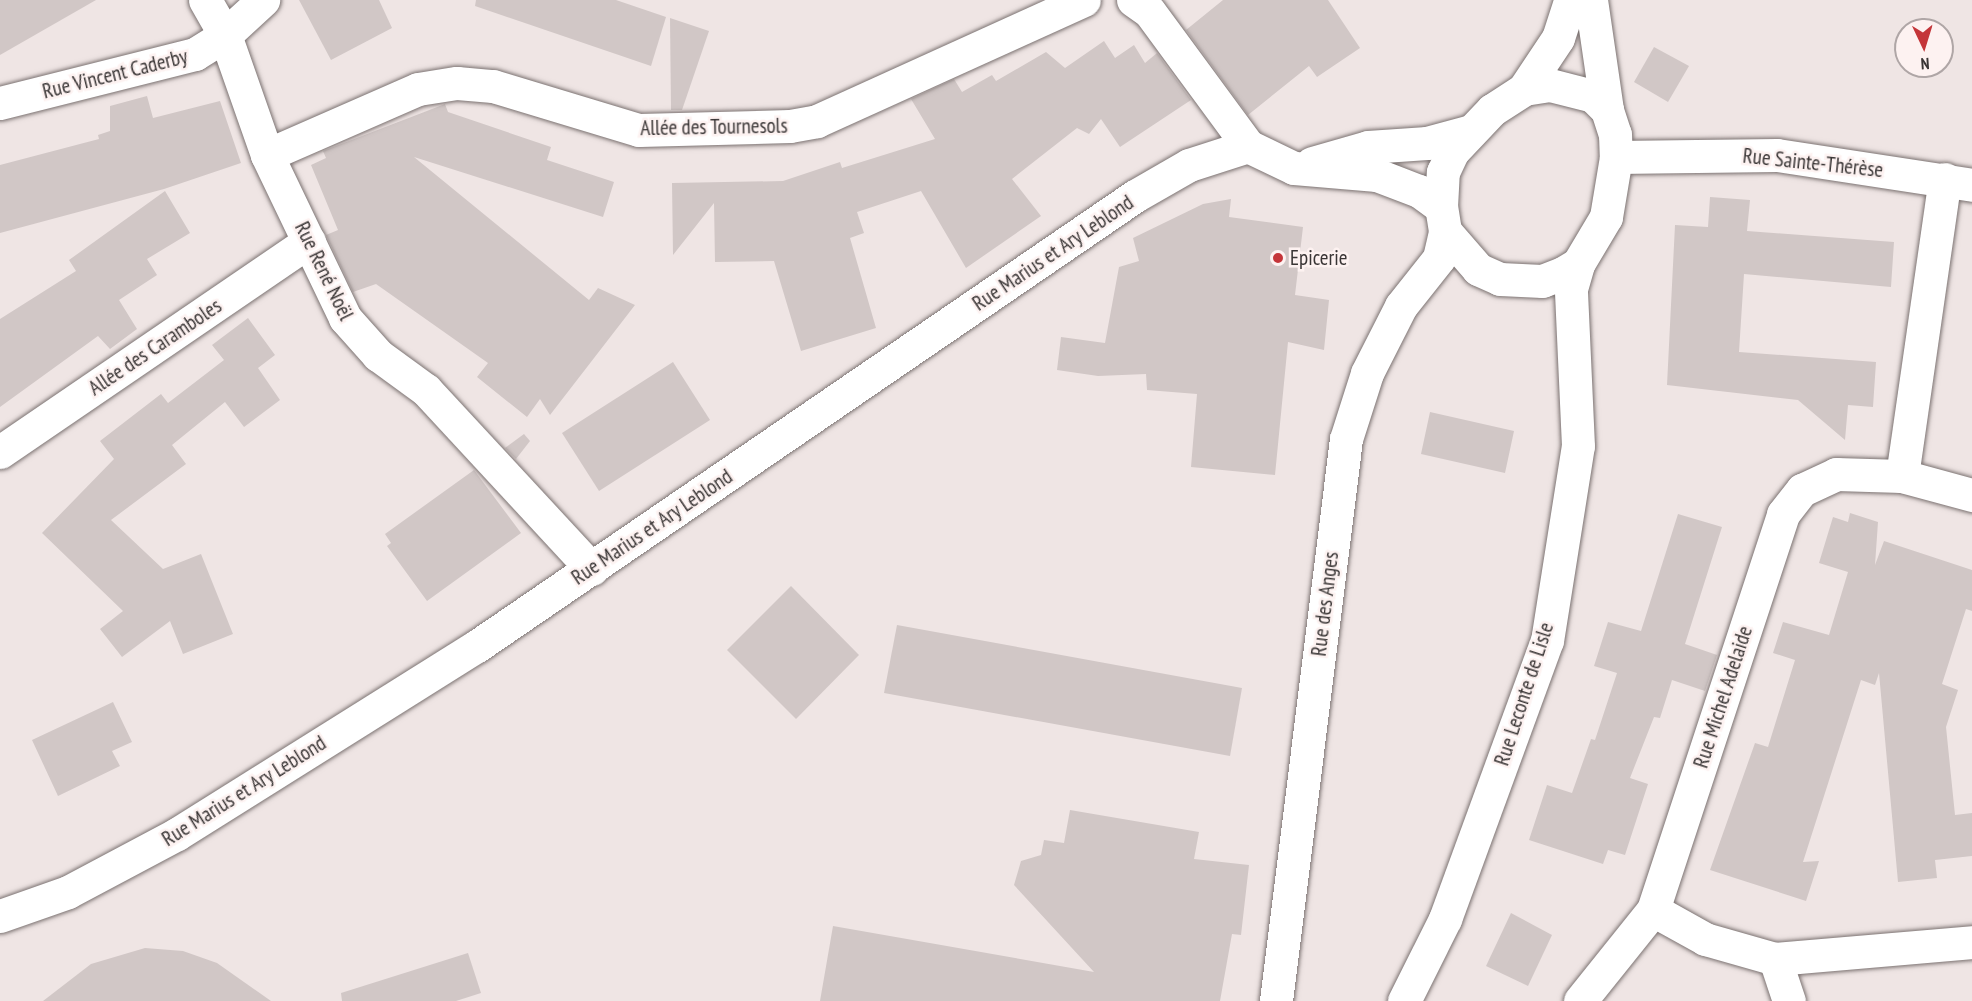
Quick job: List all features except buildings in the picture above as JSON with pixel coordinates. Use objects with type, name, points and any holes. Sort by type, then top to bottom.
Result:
[{"type":"street","name":"Rue René Noël","points":[[205,0],[225,35],[267,155],[345,318],[359,338],[426,390],[592,569]]},
{"type":"street","name":"Rue Vincent Caderby","points":[[0,103],[195,54],[225,35],[263,0]]},
{"type":"street","name":"Allée des Tournesols","points":[[267,155],[418,89],[457,83],[493,86],[639,130],[790,126],[817,121],[1084,0]]},
{"type":"street","points":[[1133,0],[1149,11],[1248,146],[1294,168],[1377,175],[1419,191],[1443,219],[1478,269],[1500,279],[1542,281],[1578,264],[1606,217],[1616,157],[1615,134],[1607,110],[1591,0]]},
{"type":"street","points":[[1443,219],[1443,172],[1471,131],[1492,110],[1524,89],[1558,38],[1570,0]]},
{"type":"street","points":[[1524,89],[1550,85],[1571,89],[1593,96],[1607,110]]},
{"type":"street","points":[[1294,168],[1368,147],[1427,143],[1471,131]]},
{"type":"street","name":"Rue Marius et Ary Leblond","points":[[0,916],[68,892],[177,834],[477,646],[1135,196],[1189,165],[1248,146]]},
{"type":"street","name":"Rue Sainte-Thérèse","points":[[1616,157],[1777,155],[1959,182]]},
{"type":"street","points":[[1959,182],[1902,476],[1972,495]]},
{"type":"street","name":"Rue des Anges","points":[[1276,1001],[1346,439],[1367,373],[1401,306],[1439,258],[1443,219]]},
{"type":"street","name":"Allée des Caramboles","points":[[0,452],[309,241]]},
{"type":"street","name":"Rue Leconte de Lisle","points":[[1404,1001],[1445,919],[1547,641],[1578,446],[1571,289],[1578,264]]},
{"type":"street","name":"Rue Michel Adelaide","points":[[1580,1001],[1653,910],[1783,514],[1802,490],[1836,474],[1902,476]]},
{"type":"street","points":[[1653,910],[1705,939],[1775,959],[1972,942]]},
{"type":"street","points":[[1775,959],[1790,1001]]},
{"type":"place","name":"Epicerie","points":[[1278,258]]}]
